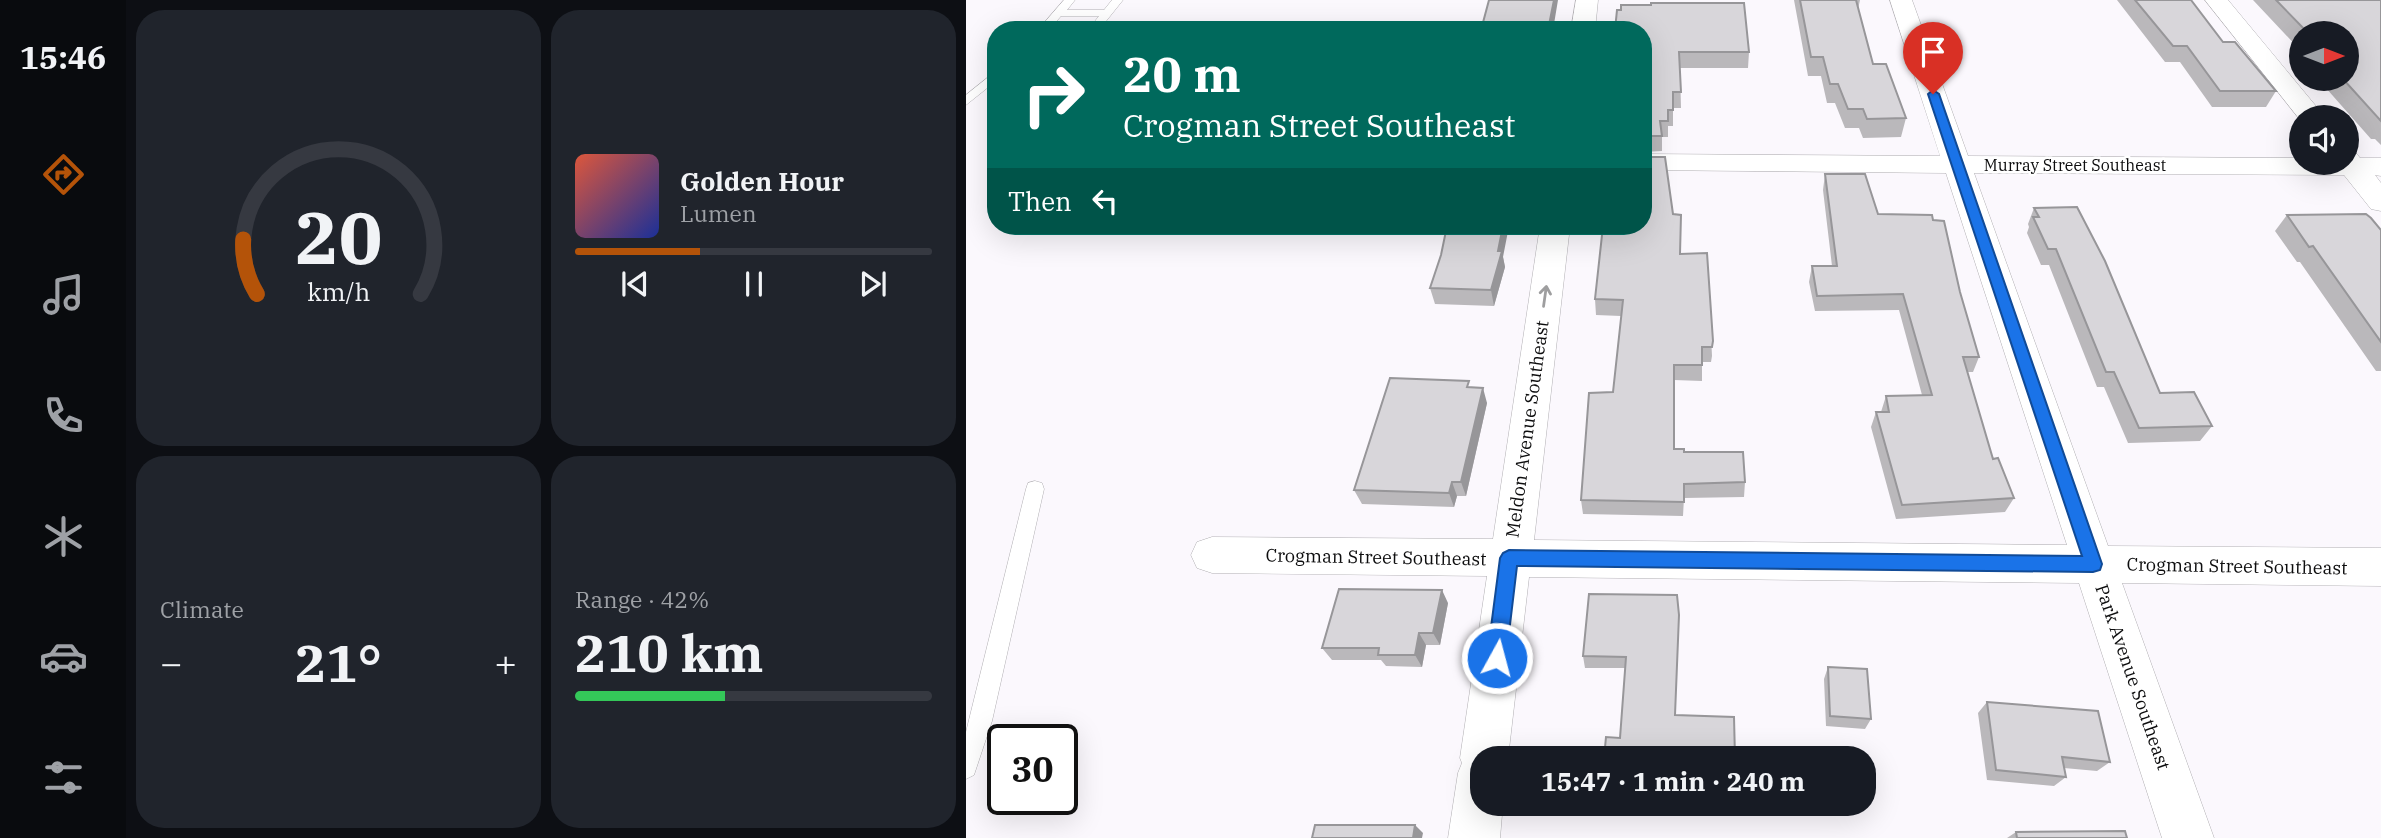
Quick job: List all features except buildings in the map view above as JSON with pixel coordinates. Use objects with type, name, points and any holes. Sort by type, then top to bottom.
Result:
[{"type":"street","points":[[1584,21],[1587,0]]},
{"type":"street","name":"Park Avenue Southeast","points":[[1902,0],[2188,838]]},
{"type":"street","points":[[2216,0],[2302,105]]},
{"type":"street","name":"Murray Street Southeast","points":[[1652,162],[2289,163]]},
{"type":"street","name":"Murray Street Southeast","points":[[2359,164],[2381,167]]},
{"type":"street","points":[[2359,175],[2381,202]]},
{"type":"street","name":"Meldon Avenue Southeast","points":[[1486,746],[1554,235]]},
{"type":"street","name":"Crogman Street Southeast","points":[[1212,555],[2381,567]]},
{"type":"street","points":[[1474,838],[1477,816]]},
{"type":"lane","points":[[1051,21],[1070,0]]},
{"type":"lane","points":[[1100,21],[1118,0]]},
{"type":"lane","points":[[1058,13],[1107,13]]},
{"type":"lane","points":[[966,102],[987,83]]},
{"type":"lane","points":[[966,767],[984,708],[1035,489]]},
{"type":"route","points":[[1497,658],[1509,558],[2093,564],[1933,94]]}]
